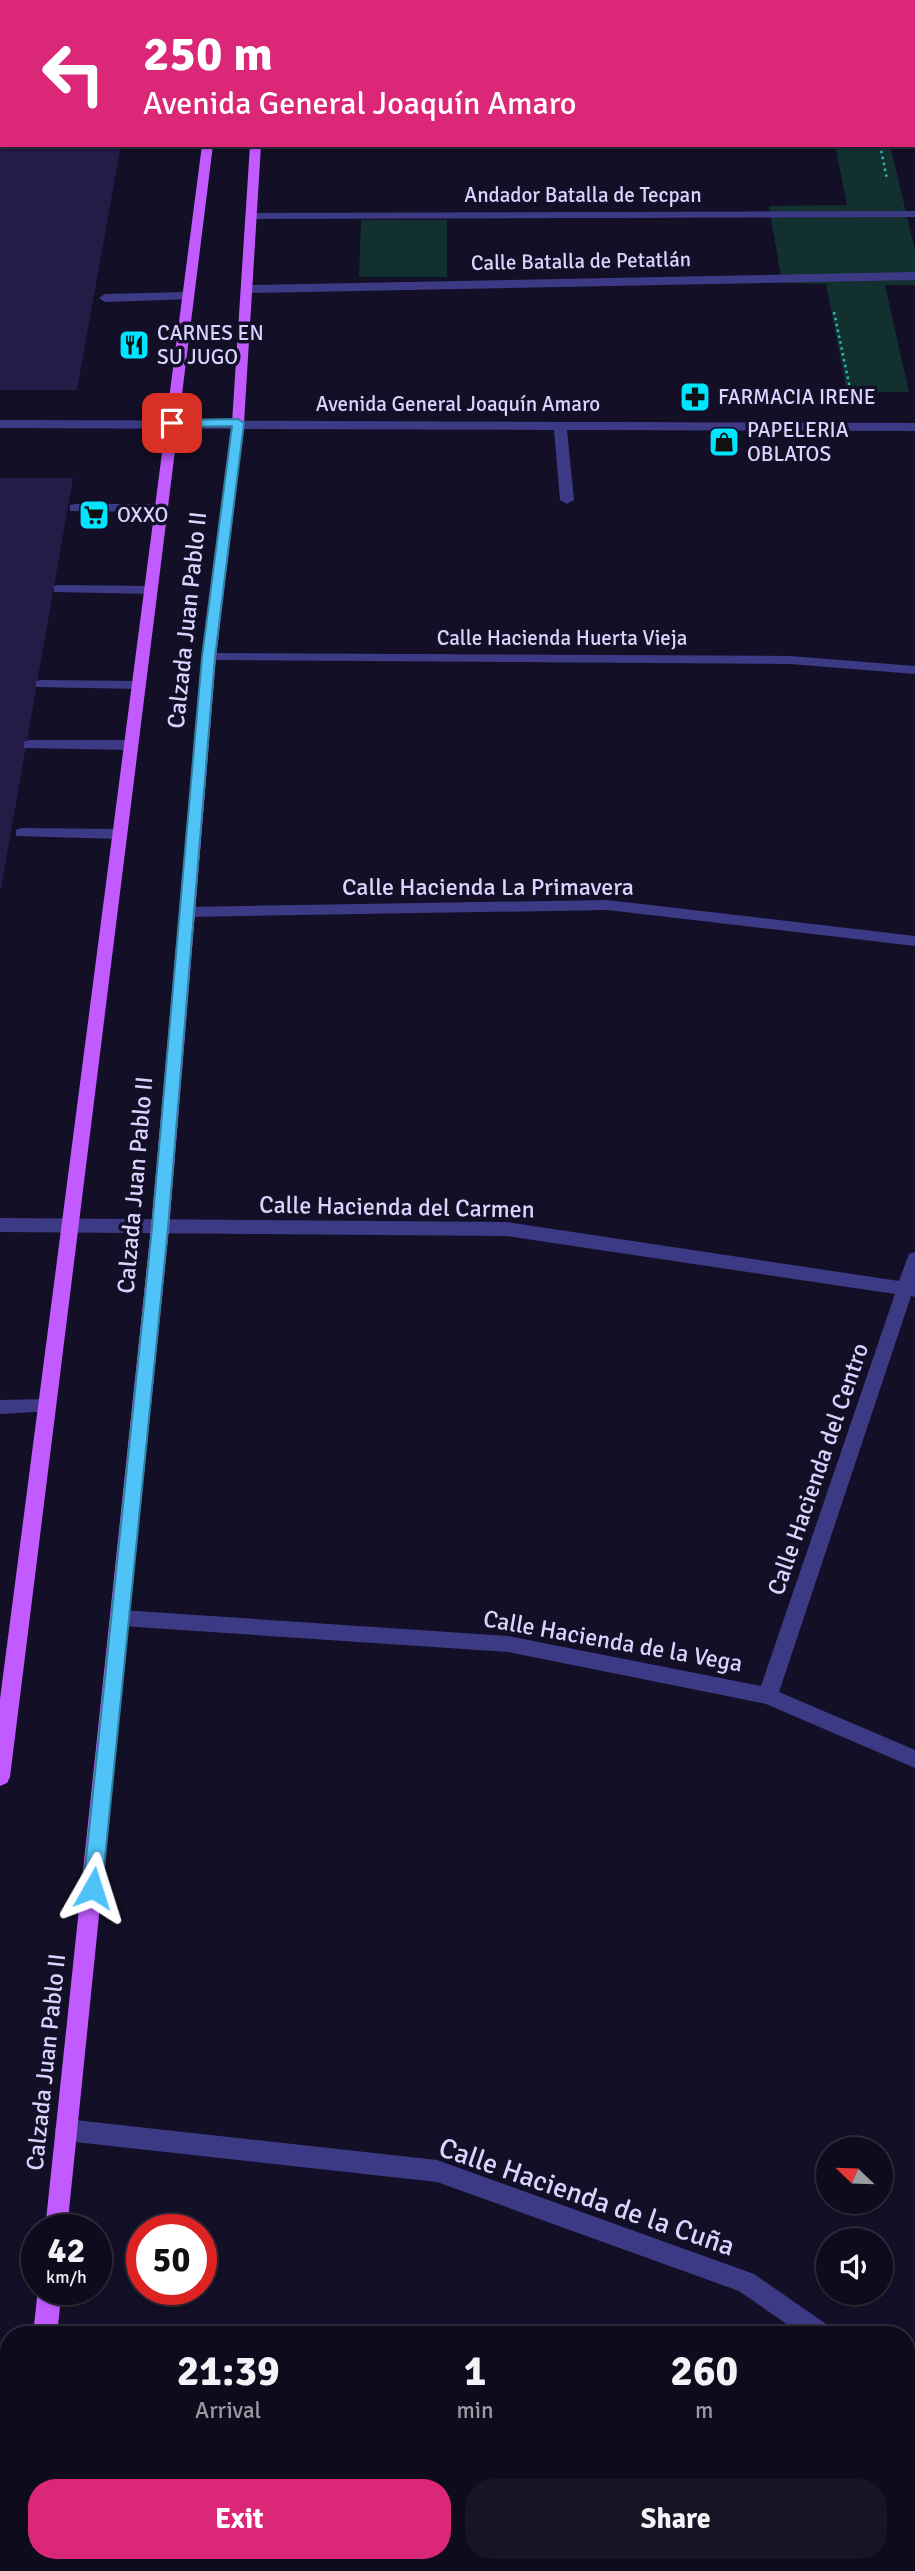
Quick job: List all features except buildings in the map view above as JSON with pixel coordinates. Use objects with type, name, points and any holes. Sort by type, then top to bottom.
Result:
[{"type":"main road","name":"Calzada Juan Pablo II","points":[[0,1777],[208,147]]},
{"type":"main road","name":"Calzada Juan Pablo II","points":[[58,2214],[160,1228],[209,657],[238,423],[256,147]]},
{"type":"main road","points":[[46,2326],[48,2305]]},
{"type":"street","name":"Andador Batalla de Tecpan","points":[[251,216],[915,214]]},
{"type":"street","name":"Calle Batalla de Petatlán","points":[[248,289],[915,276]]},
{"type":"street","points":[[105,298],[188,296]]},
{"type":"street","name":"Avenida General Joaquín Amaro","points":[[0,424],[858,424],[915,427]]},
{"type":"street","points":[[560,424],[567,500]]},
{"type":"street","points":[[75,508],[161,508]]},
{"type":"street","points":[[59,589],[151,590]]},
{"type":"street","name":"Calle Hacienda Huerta Vieja","points":[[209,657],[790,660],[915,670]]},
{"type":"street","points":[[41,684],[138,685]]},
{"type":"street","points":[[29,745],[131,745]]},
{"type":"street","points":[[21,833],[119,834]]},
{"type":"street","name":"Calle Hacienda La Primavera","points":[[186,912],[607,905],[915,941]]},
{"type":"street","name":"Calle Hacienda del Carmen","points":[[0,1225],[506,1229],[910,1288]]},
{"type":"street","name":"Calle Hacienda del Centro","points":[[768,1696],[910,1288],[915,1259]]},
{"type":"street","points":[[0,1407],[47,1406]]},
{"type":"street","name":"Calle Hacienda de la Vega","points":[[121,1618],[508,1644],[768,1696],[915,1759]]},
{"type":"street","name":"Calle Hacienda de la Cuña","points":[[66,2130],[437,2171],[746,2282],[809,2326]]},
{"type":"path","points":[[827,276],[858,424]]},
{"type":"green space","points":[[835,147],[890,147],[915,250],[915,285],[885,285],[909,392],[847,392],[826,284],[782,283],[769,206],[847,205]]},
{"type":"green space","points":[[361,220],[447,220],[447,277],[359,277]]},
{"type":"place","name":"CARNES EN SU JUGO","points":[[134,345]]},
{"type":"place","name":"FARMACIA IRENE","points":[[695,397]]},
{"type":"place","name":"PAPELERIA OBLATOS","points":[[724,442]]},
{"type":"place","name":"OXXO","points":[[94,515]]},
{"type":"route","points":[[93,1888],[160,1228],[209,657],[238,423],[172,423]]}]
